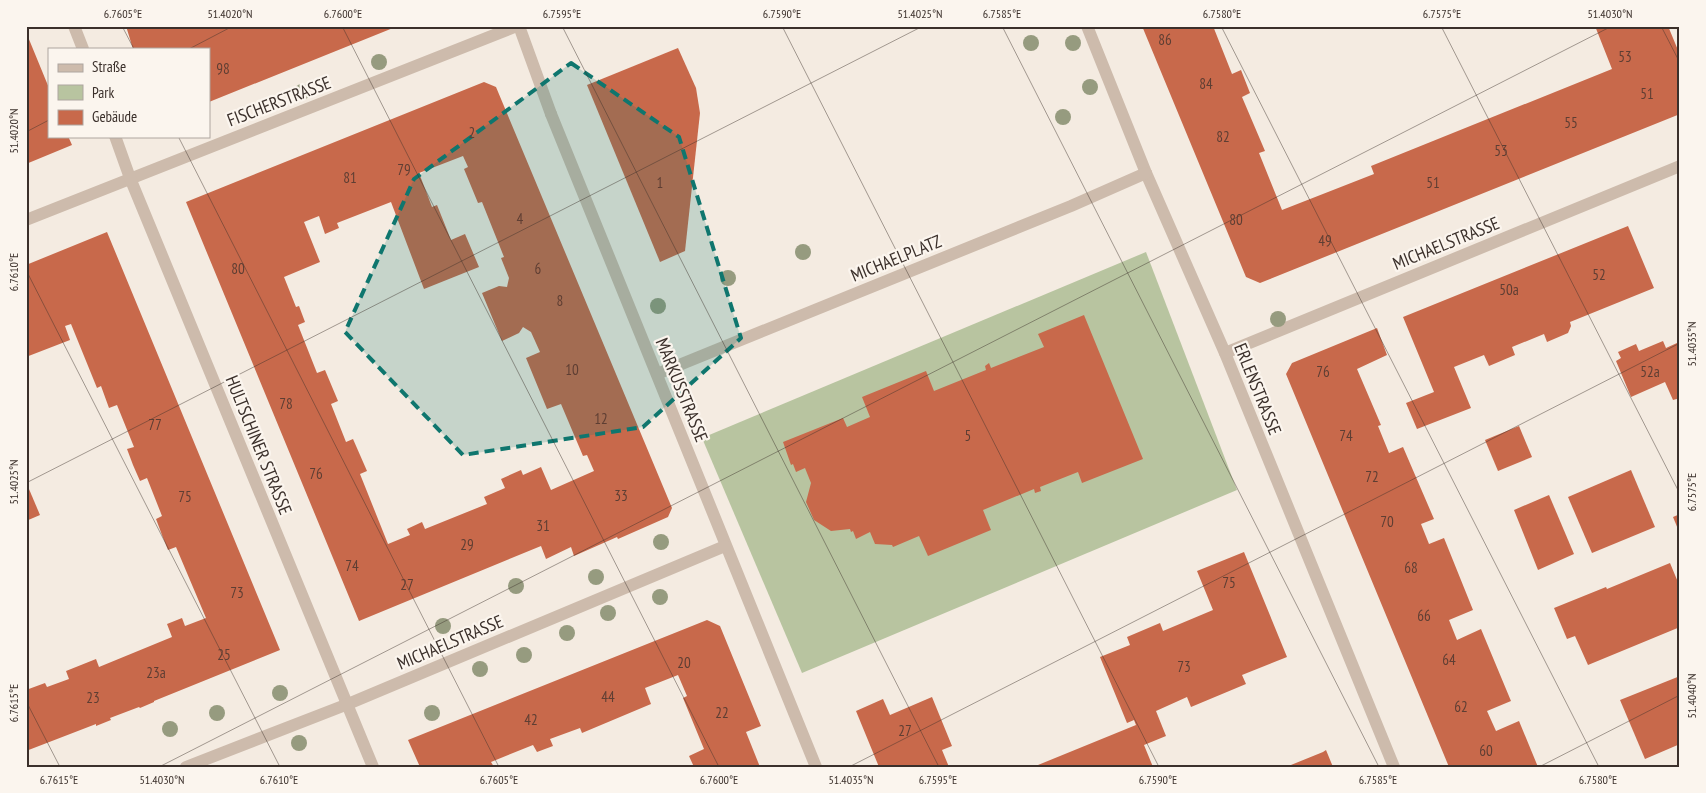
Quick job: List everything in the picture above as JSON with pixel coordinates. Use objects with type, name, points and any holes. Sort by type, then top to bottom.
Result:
[{"type":"street","points":[[74,26],[83,48]]},
{"type":"street","name":"MARKUSSTRASSE","points":[[518,26],[551,114],[816,767]]},
{"type":"street","name":"FISCHERSTRASSE","points":[[26,220],[518,26]]},
{"type":"street","name":"ERLENSTRASSE","points":[[1087,26],[1146,173],[1225,353],[1394,767]]},
{"type":"street","name":"HULTSCHINER STRASSE","points":[[116,138],[130,178],[373,767]]},
{"type":"street","name":"MICHAELSTRASSE","points":[[1225,353],[1680,166]]},
{"type":"street","name":"MICHAELPLATZ","points":[[657,374],[1146,173]]},
{"type":"street","name":"MICHAELSTRASSE","points":[[186,767],[348,704],[725,546]]},
{"type":"highlighted area","points":[[571,63],[679,137],[741,338],[643,427],[463,455],[345,332],[414,179]]},
{"type":"green space","points":[[1146,252],[1237,490],[802,673],[702,438]]},
{"type":"building","points":[[126,26],[398,26],[210,102],[210,48],[133,48]]},
{"type":"building","points":[[1142,26],[1213,26],[1232,74],[1241,70],[1250,93],[1242,97],[1265,151],[1259,153],[1282,210],[1374,174],[1371,166],[1612,69],[1595,26],[1668,26],[1680,55],[1680,114],[1260,283],[1246,277]]},
{"type":"building","points":[[26,32],[48,86],[48,138],[69,138],[72,145],[26,164]]},
{"type":"building","points":[[678,48],[696,88],[700,113],[685,251],[660,262],[587,85]]},
{"type":"building","points":[[484,82],[496,87],[672,508],[668,517],[574,556],[571,547],[546,559],[541,546],[359,621],[186,202]],"holes":[[[463,156],[468,167],[464,169],[478,203],[482,202],[504,257],[501,258],[509,278],[507,287],[499,286],[482,293],[502,341],[519,333],[523,327],[531,332],[540,352],[526,358],[547,409],[561,404],[583,456],[587,455],[594,471],[551,490],[541,467],[523,475],[521,470],[501,479],[505,488],[484,497],[487,504],[425,529],[422,522],[407,529],[410,535],[388,544],[360,474],[367,471],[353,439],[346,442],[331,404],[338,401],[325,370],[317,373],[298,325],[305,322],[299,306],[296,307],[284,277],[320,262],[304,222],[319,216],[325,234],[339,228],[337,223],[391,202],[424,289],[479,267],[465,234],[451,240],[437,205],[432,207],[419,173]]]},
{"type":"building","points":[[1628,226],[1654,288],[1570,322],[1571,326],[1568,333],[1547,342],[1544,334],[1512,347],[1515,355],[1489,366],[1484,355],[1454,367],[1471,408],[1417,429],[1406,403],[1434,392],[1403,317]]},
{"type":"building","points":[[107,232],[280,650],[140,708],[110,718],[111,720],[96,726],[96,724],[26,751],[26,690],[45,683],[47,687],[69,679],[66,671],[96,659],[99,667],[172,637],[167,624],[182,618],[185,626],[206,618],[176,547],[168,550],[156,519],[162,516],[147,478],[140,481],[133,465],[127,449],[134,447],[117,405],[109,408],[101,386],[97,388],[71,324],[65,326],[70,340],[26,357],[26,265]]},
{"type":"building","points":[[1084,315],[1143,459],[1082,483],[1078,472],[1040,487],[1041,491],[1035,493],[1034,489],[983,510],[991,530],[928,556],[919,536],[893,547],[892,545],[875,544],[870,532],[856,539],[853,531],[851,532],[850,529],[831,531],[814,520],[806,502],[811,483],[805,468],[796,472],[793,464],[791,465],[783,442],[843,418],[847,427],[870,417],[862,397],[926,371],[934,391],[986,370],[985,366],[989,363],[991,368],[1044,347],[1038,334]]},
{"type":"building","points":[[1377,328],[1387,355],[1357,369],[1381,425],[1378,426],[1389,453],[1403,447],[1434,519],[1421,524],[1429,544],[1444,538],[1473,610],[1449,620],[1457,640],[1481,629],[1511,701],[1487,711],[1496,731],[1519,721],[1538,767],[1449,767],[1286,374],[1292,363]]},
{"type":"building","points":[[1663,341],[1666,348],[1677,343],[1680,350],[1680,398],[1673,400],[1665,382],[1631,397],[1616,361],[1621,358],[1618,352],[1636,344],[1639,351]]},
{"type":"building","points":[[1519,426],[1532,457],[1498,471],[1485,440]]},
{"type":"building","points":[[1631,470],[1655,527],[1592,553],[1568,497]]},
{"type":"building","points":[[26,482],[40,515],[26,521]]},
{"type":"building","points":[[1549,495],[1574,554],[1538,570],[1514,510]]},
{"type":"building","points":[[1680,514],[1680,534],[1673,517]]},
{"type":"building","points":[[1244,552],[1287,657],[1242,675],[1246,684],[1191,707],[1187,697],[1156,711],[1166,736],[1144,745],[1153,767],[1039,767],[1038,765],[1136,725],[1134,720],[1127,723],[1100,657],[1130,645],[1127,637],[1160,623],[1163,631],[1213,610],[1197,571]]},
{"type":"building","points":[[1670,563],[1680,587],[1680,627],[1588,665],[1575,636],[1567,639],[1554,608]]},
{"type":"building","points":[[707,620],[720,626],[761,726],[746,732],[760,767],[694,767],[689,756],[704,749],[683,698],[687,696],[678,675],[645,688],[651,704],[582,733],[580,728],[550,739],[553,746],[537,752],[533,745],[491,762],[494,767],[420,767],[408,740]]},
{"type":"building","points":[[1680,676],[1680,744],[1645,759],[1620,700]]},
{"type":"building","points":[[932,697],[952,746],[942,750],[949,767],[879,767],[856,711],[883,699],[890,715]]},
{"type":"building","points":[[1326,750],[1333,767],[1286,767],[1323,752]]}]
